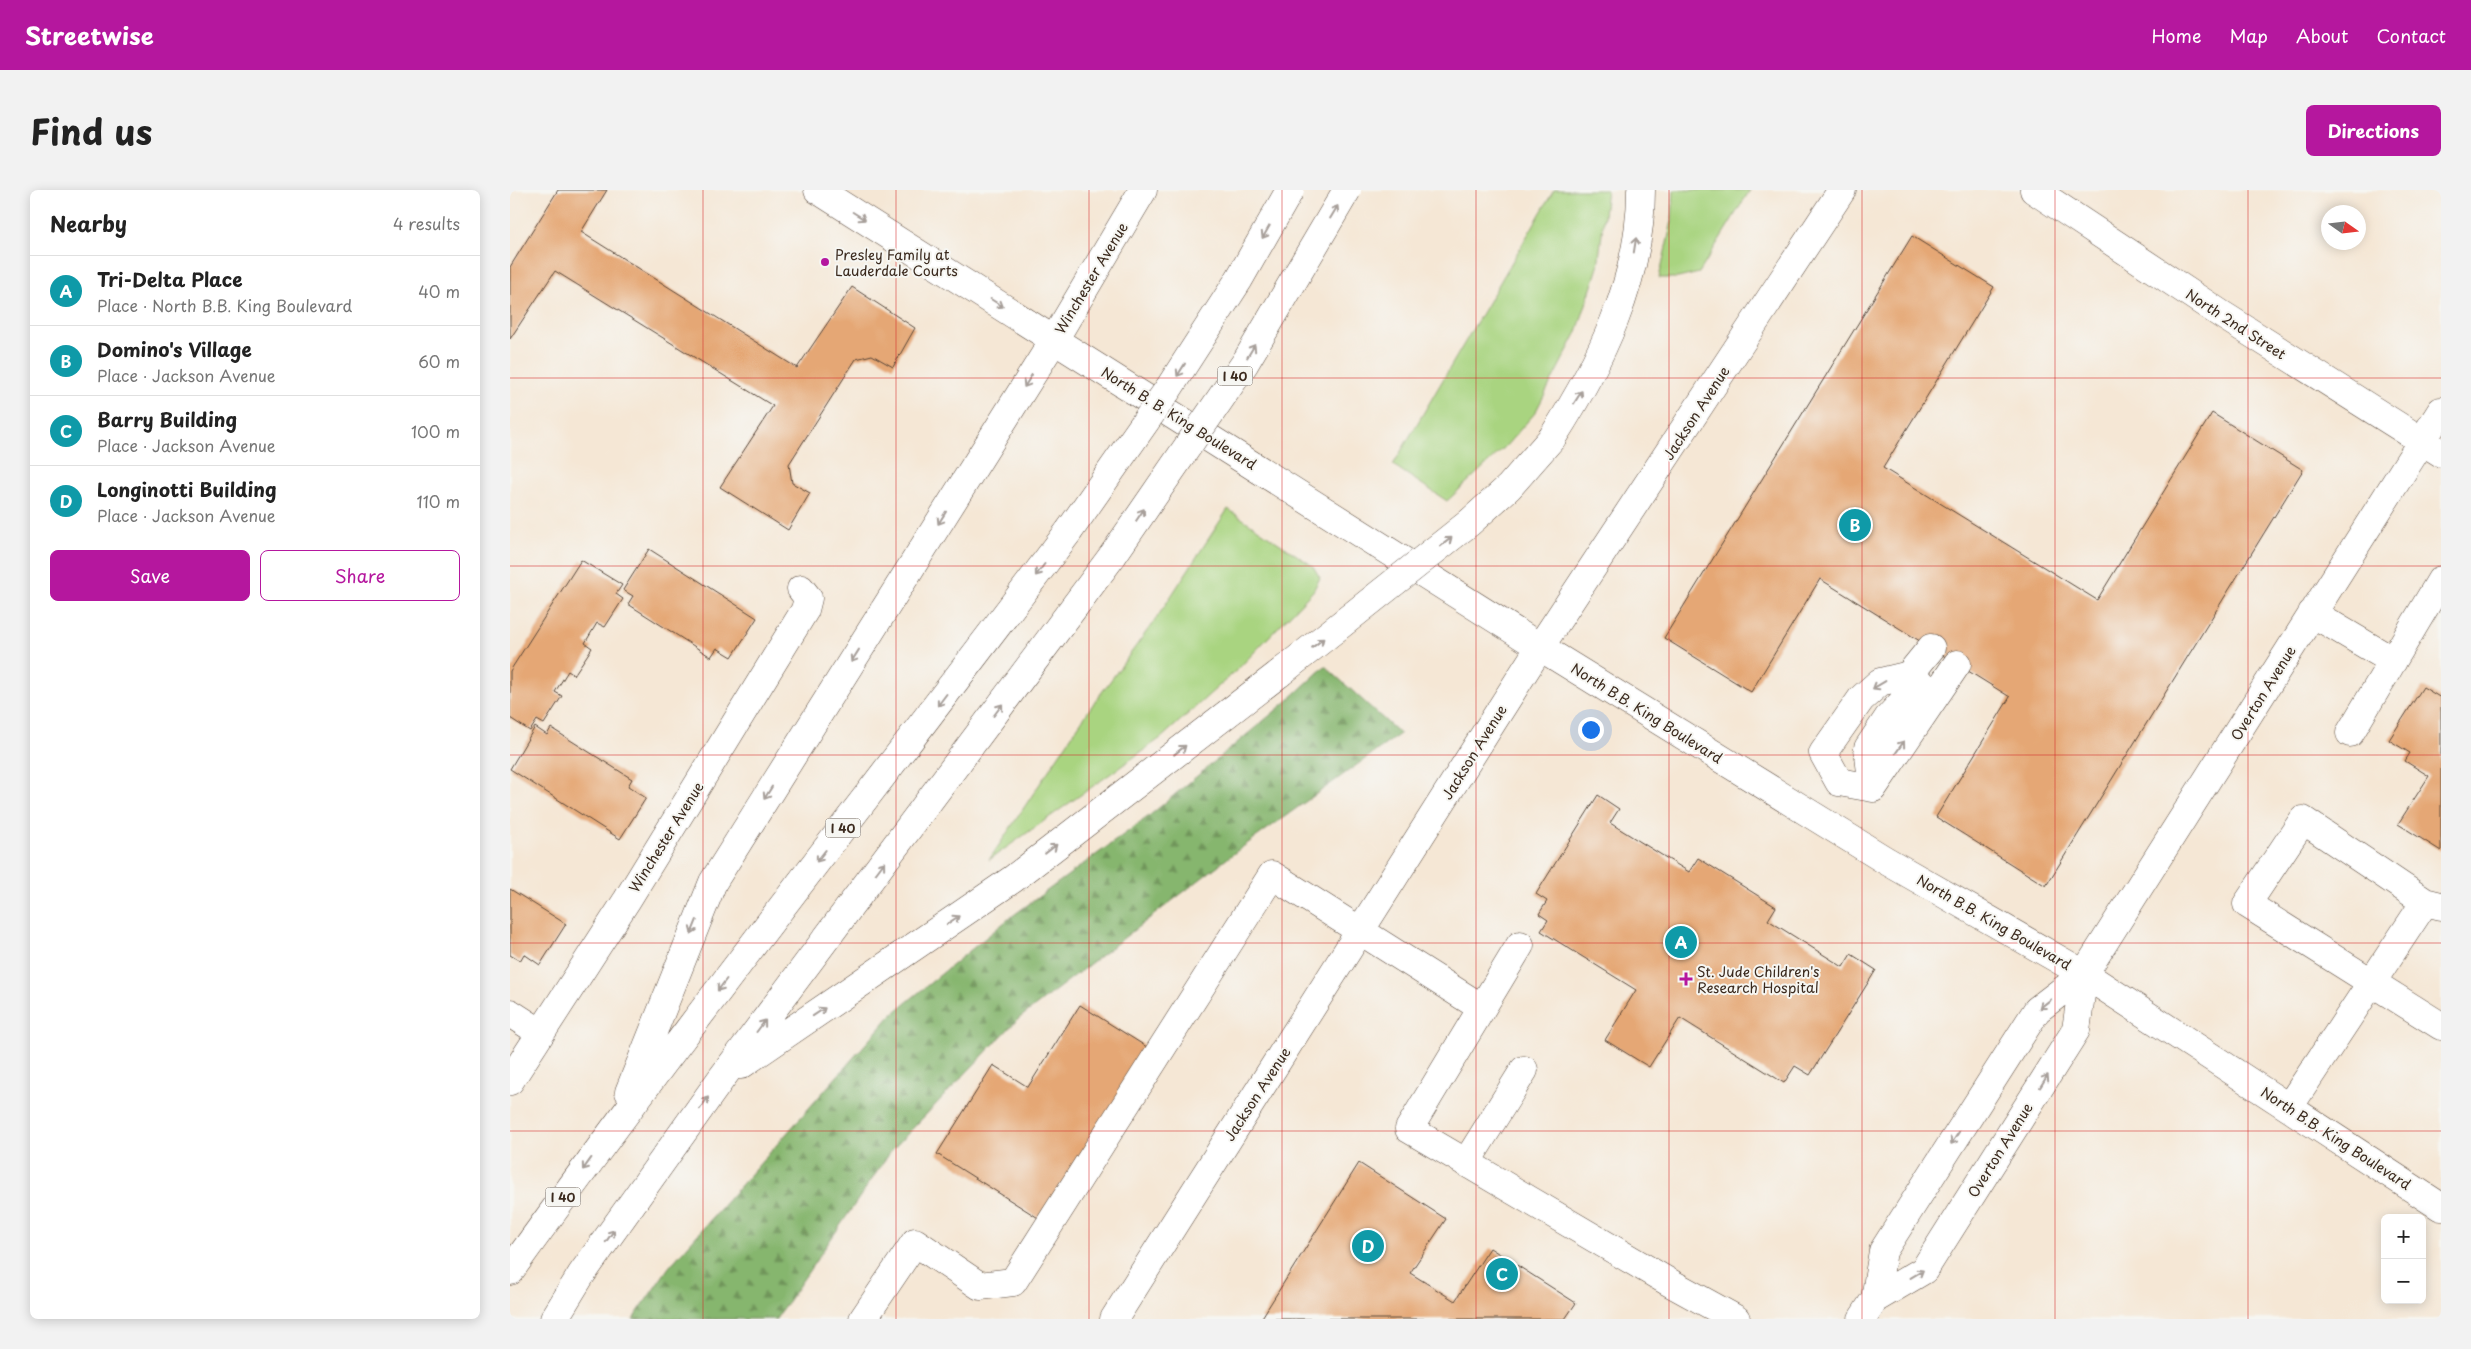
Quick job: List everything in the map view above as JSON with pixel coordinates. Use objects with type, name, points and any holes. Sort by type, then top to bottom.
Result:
[{"type":"main road","name":"North B. B. King Boulevard","points":[[818,190],[1540,647]]},
{"type":"main road","name":"Winchester Avenue","points":[[616,1124],[712,882],[1054,340],[1143,190]]},
{"type":"main road","name":"I 40","points":[[510,1271],[616,1124],[775,914],[928,719],[1069,531],[1169,388],[1238,281],[1290,190]]},
{"type":"main road","name":"I 40","points":[[554,1319],[581,1276],[721,1079],[1113,555],[1245,363],[1347,190]]},
{"type":"main road","points":[[721,1079],[1013,879],[1280,673],[1469,523],[1509,487],[1552,438],[1585,387],[1607,340],[1624,295],[1636,248],[1641,190]]},
{"type":"main road","name":"Jackson Avenue","points":[[1114,1319],[1540,647],[1646,490],[1842,190]]},
{"type":"main road","name":"North 2nd Street","points":[[2034,190],[2204,304],[2431,447]]},
{"type":"main road","name":"Overton Avenue","points":[[1868,1309],[1883,1251],[2037,1010],[2084,974],[2312,613],[2431,447],[2441,411]]},
{"type":"main road","points":[[2350,733],[2441,580]]},
{"type":"main road","name":"Winchester Avenue","points":[[510,1081],[627,900],[805,610],[808,598],[801,589]]},
{"type":"main road","points":[[2312,613],[2393,661]]},
{"type":"main road","name":"North B.B. King Boulevard","points":[[1540,647],[1885,860],[2084,974],[2441,1207]]},
{"type":"main road","points":[[1839,782],[1873,788],[1922,684],[1931,648]]},
{"type":"main road","points":[[1839,782],[1823,753],[1860,699],[1880,682],[1922,684],[1957,664]]},
{"type":"main road","points":[[1818,818],[1839,782]]},
{"type":"main road","points":[[2289,1107],[2372,981],[2433,904],[2303,820],[2247,904],[2372,981],[2441,1026]]},
{"type":"main road","points":[[864,1319],[915,1242],[980,1286],[1013,1282],[1272,875],[1482,1008]]},
{"type":"main road","points":[[1520,945],[1409,1128],[1667,1281],[1736,1319]]},
{"type":"main road","name":"Overton Avenue","points":[[1868,1309],[1924,1270],[2076,1030],[2084,974]]},
{"type":"main road","points":[[510,1013],[541,1032]]},
{"type":"main road","points":[[1466,1163],[1524,1070]]},
{"type":"green space","points":[[1554,190],[1607,190],[1598,267],[1577,332],[1535,413],[1504,448],[1447,501],[1393,465]]},
{"type":"green space","points":[[1674,190],[1750,190],[1699,273],[1678,278],[1659,278],[1672,221]]},
{"type":"green space","points":[[1228,509],[1313,566],[1320,578],[1313,591],[1239,668],[1161,738],[989,860],[1091,707],[1158,616]]},
{"type":"green space","points":[[1325,666],[1400,734],[1237,851],[1017,1020],[892,1150],[776,1319],[633,1319],[669,1267],[891,1015],[1011,917],[1149,816],[1286,702]]},
{"type":"building","points":[[558,190],[607,190],[581,232],[797,368],[852,287],[915,328],[893,367],[872,355],[856,359],[789,464],[792,483],[810,493],[788,530],[720,487],[773,406],[555,271],[510,339],[510,267]]},
{"type":"building","points":[[1912,236],[1994,287],[1883,468],[2097,600],[2212,413],[2303,470],[2046,886],[1936,817],[2010,697],[1820,579],[1751,692],[1664,638]]},
{"type":"building","points":[[649,549],[757,618],[732,657],[717,648],[711,657],[628,604],[633,596],[623,590]]},
{"type":"building","points":[[581,560],[622,585],[616,594],[623,599],[605,627],[597,623],[585,643],[592,648],[574,675],[568,671],[555,692],[562,696],[544,724],[537,720],[530,731],[510,718],[510,671]]},
{"type":"building","points":[[2423,687],[2441,698],[2441,851],[2398,824],[2429,776],[2405,761],[2410,753],[2389,740]]},
{"type":"building","points":[[535,727],[547,735],[551,728],[632,779],[628,786],[646,798],[620,839],[510,769]]},
{"type":"building","points":[[1598,795],[1619,809],[1610,823],[1689,872],[1698,858],[1776,907],[1768,920],[1843,967],[1851,954],[1876,970],[1810,1075],[1795,1066],[1784,1083],[1680,1018],[1649,1067],[1605,1040],[1636,990],[1541,931],[1548,920],[1539,914],[1547,901],[1536,894]]},
{"type":"building","points":[[510,889],[566,924],[540,965],[524,954],[520,961],[510,955]]},
{"type":"building","points":[[1080,1005],[1150,1049],[1043,1221],[937,1154],[993,1065],[1028,1087]]},
{"type":"building","points":[[1359,1163],[1446,1219],[1410,1273],[1455,1301],[1490,1248],[1576,1303],[1565,1319],[1261,1319]]},
{"type":"place","name":"Presley Family at Lauderdale Courts","points":[[825,262]]},
{"type":"place","name":"Domino's Village","points":[[1855,525]]},
{"type":"place","name":"Tri-Delta Place","points":[[1681,942]]},
{"type":"place","name":"St. Jude Children's Research Hospital","points":[[1686,979]]},
{"type":"place","name":"Longinotti Building","points":[[1368,1246]]},
{"type":"place","name":"Barry Building","points":[[1502,1274]]}]
